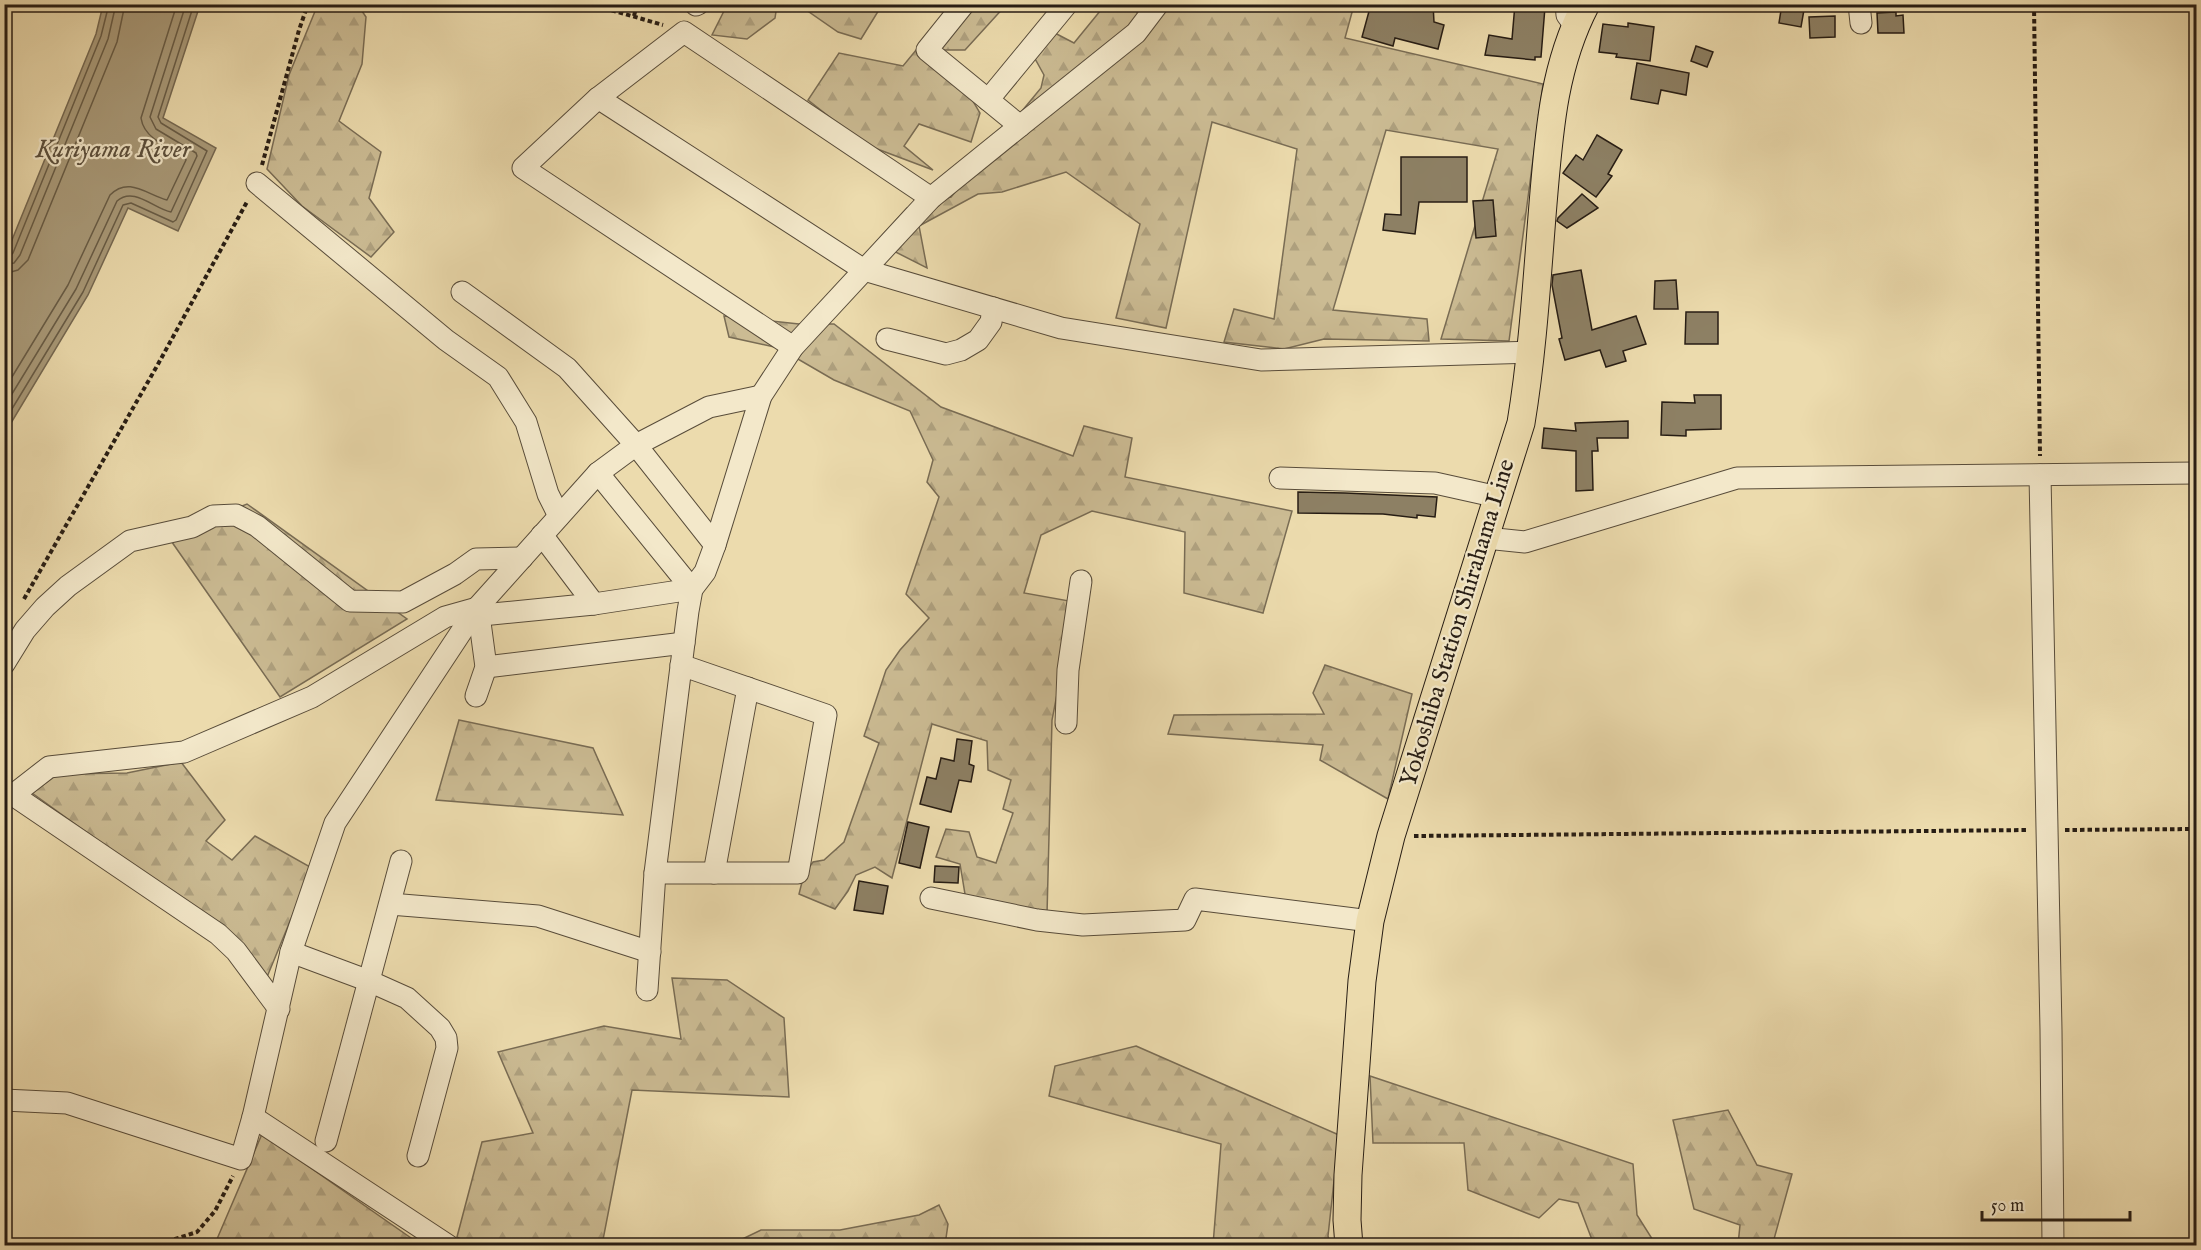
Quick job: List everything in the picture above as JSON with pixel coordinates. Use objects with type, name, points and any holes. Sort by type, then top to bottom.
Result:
[{"type":"main road","name":"Yokoshiba Station Shirahama Line","points":[[1349,1245],[1348,1175],[1362,991],[1370,921],[1391,836],[1521,423],[1531,352],[1550,128],[1562,60],[1576,12]]},
{"type":"street","points":[[964,4],[927,50],[1020,126]]},
{"type":"street","points":[[988,100],[1067,4]]},
{"type":"street","points":[[647,990],[655,873],[692,589],[705,572],[715,545],[761,396],[793,347],[931,198],[1136,33],[1158,4]]},
{"type":"street","points":[[793,347],[523,168],[597,98],[684,32],[931,198]]},
{"type":"street","points":[[597,98],[864,270],[1061,328],[1262,360],[1531,352]]},
{"type":"street","points":[[257,183],[446,340],[498,377],[526,422],[548,494],[559,516]]},
{"type":"street","points":[[462,292],[567,368],[636,446],[715,545]]},
{"type":"street","points":[[887,339],[946,354],[961,350],[978,340],[991,322],[993,308]]},
{"type":"street","points":[[4,1100],[67,1103],[241,1159],[253,1117],[291,952],[335,823],[476,613],[598,472],[636,446],[709,407],[761,396]]},
{"type":"street","points":[[598,472],[692,589]]},
{"type":"street","points":[[1486,538],[1525,542],[1737,478],[2196,473]]},
{"type":"street","points":[[2040,475],[2053,1245]]},
{"type":"street","points":[[1280,478],[1435,483],[1498,497]]},
{"type":"street","points":[[4,664],[25,630],[45,607],[68,586],[130,541],[192,527],[213,516],[236,515],[257,526],[350,601],[403,602],[455,574],[476,559],[522,558]]},
{"type":"street","points":[[542,535],[594,604]]},
{"type":"street","points":[[1066,723],[1068,669],[1081,581]]},
{"type":"street","points":[[279,1009],[236,951],[218,934],[13,795],[49,767],[184,752],[312,697],[445,617],[594,604],[692,589]]},
{"type":"street","points":[[476,613],[486,667],[476,696]]},
{"type":"street","points":[[486,667],[684,643]]},
{"type":"street","points":[[655,873],[798,873],[825,715],[681,665]]},
{"type":"street","points":[[714,873],[748,688]]},
{"type":"street","points":[[326,1141],[401,861]]},
{"type":"street","points":[[931,898],[1037,920],[1083,925],[1185,921],[1195,899],[1370,921]]},
{"type":"street","points":[[390,904],[538,916],[650,952]]},
{"type":"street","points":[[291,952],[407,998],[440,1028],[446,1038],[447,1048],[418,1156]]},
{"type":"street","points":[[253,1117],[449,1245]]},
{"type":"path","points":[[21,603],[157,366],[257,183],[308,4]]},
{"type":"path","points":[[590,4],[684,32]]},
{"type":"path","points":[[634,16],[637,4]]},
{"type":"path","points":[[2034,4],[2040,475]]},
{"type":"path","points":[[1391,836],[2196,828]]},
{"type":"path","points":[[153,1245],[197,1232],[215,1211],[241,1159]]},
{"type":"green space","points":[[318,4],[358,5],[366,17],[362,64],[339,121],[381,152],[369,198],[394,232],[371,257],[302,206],[267,169],[289,75]]},
{"type":"green space","points":[[727,5],[777,5],[775,18],[747,39],[712,35]]},
{"type":"green space","points":[[799,5],[882,5],[861,39],[838,32]]},
{"type":"green space","points":[[960,5],[1006,5],[965,50],[943,50],[980,113],[971,142],[919,124],[904,146],[933,170],[864,144],[808,100],[839,53],[903,66],[926,38]]},
{"type":"green space","points":[[1105,5],[1131,5],[1141,17],[1154,5],[1354,5],[1345,38],[1543,84],[1509,341],[1441,339],[1498,149],[1386,130],[1333,310],[1427,319],[1429,341],[1324,339],[1284,349],[1224,342],[1234,309],[1274,319],[1297,149],[1212,122],[1166,328],[1116,318],[1140,224],[1066,172],[1002,192],[978,194],[919,226],[927,268],[876,242],[907,208],[951,197],[1041,88],[1044,75],[1033,55],[1051,31],[1074,43]]},
{"type":"green space","points":[[724,316],[799,324],[834,324],[941,407],[1073,456],[1084,426],[1132,438],[1125,477],[1292,511],[1263,613],[1184,593],[1185,532],[1092,511],[1041,535],[1024,593],[1075,602],[1052,720],[1047,914],[966,900],[960,864],[936,857],[946,829],[969,832],[977,857],[996,863],[1013,813],[1003,809],[1011,780],[988,770],[987,741],[932,724],[892,878],[875,867],[856,875],[835,909],[799,894],[804,874],[813,862],[824,860],[844,842],[879,743],[864,736],[886,670],[900,650],[929,618],[906,594],[939,497],[927,482],[933,460],[910,411],[834,380],[779,348],[729,337]]},
{"type":"green space","points":[[247,504],[407,619],[280,697],[167,535]]},
{"type":"green space","points":[[1325,665],[1412,694],[1388,799],[1320,760],[1323,745],[1168,734],[1174,715],[1324,714],[1313,693]]},
{"type":"green space","points":[[459,720],[593,748],[623,815],[436,800]]},
{"type":"green space","points":[[181,762],[225,820],[206,841],[232,860],[255,836],[312,868],[267,977],[211,922],[32,793],[58,774],[127,773]]},
{"type":"green space","points":[[672,978],[727,980],[784,1018],[789,1097],[632,1090],[602,1245],[471,1245],[457,1237],[482,1142],[533,1133],[498,1052],[604,1026],[681,1039]]},
{"type":"green space","points":[[1136,1046],[1339,1135],[1328,1236],[1330,1245],[1213,1245],[1221,1144],[1049,1096],[1055,1066]]},
{"type":"green space","points":[[1370,1076],[1633,1164],[1637,1215],[1656,1245],[1594,1245],[1578,1203],[1559,1199],[1539,1218],[1468,1190],[1464,1143],[1373,1143]]},
{"type":"green space","points":[[1728,1110],[1757,1165],[1792,1174],[1774,1239],[1786,1245],[1738,1245],[1740,1225],[1694,1209],[1673,1120]]},
{"type":"green space","points":[[262,1134],[421,1245],[236,1246],[217,1239]]},
{"type":"green space","points":[[939,1205],[948,1224],[945,1245],[730,1245],[761,1230],[840,1230],[919,1215]]},
{"type":"water","name":"Kuriyama River","points":[[103,5],[200,5],[163,118],[216,148],[178,231],[128,208],[88,295],[5,433],[5,257],[96,34]]},
{"type":"building","points":[[1371,4],[1433,4],[1434,22],[1444,25],[1438,49],[1395,38],[1393,46],[1362,37]]},
{"type":"building","points":[[1515,4],[1545,7],[1541,57],[1535,57],[1535,60],[1485,55],[1489,35],[1512,39]]},
{"type":"building","points":[[1782,4],[1805,4],[1801,27],[1779,23]]},
{"type":"building","points":[[1896,12],[1896,16],[1903,15],[1904,33],[1878,33],[1877,13]]},
{"type":"building","points":[[1835,16],[1835,37],[1810,38],[1809,17]]},
{"type":"building","points":[[1628,23],[1654,27],[1650,61],[1616,57],[1617,54],[1599,52],[1603,24],[1628,27]]},
{"type":"building","points":[[1696,46],[1713,52],[1707,67],[1691,61]]},
{"type":"building","points":[[1637,63],[1689,73],[1686,95],[1661,90],[1658,104],[1631,99]]},
{"type":"building","points":[[1597,135],[1622,150],[1608,174],[1612,176],[1596,197],[1563,173],[1576,155],[1583,160]]},
{"type":"building","points":[[1401,157],[1467,157],[1467,202],[1419,202],[1415,234],[1383,230],[1385,214],[1401,215]]},
{"type":"building","points":[[1582,194],[1598,208],[1567,228],[1557,221],[1558,218]]},
{"type":"building","points":[[1493,200],[1496,236],[1476,238],[1473,201]]},
{"type":"building","points":[[1581,270],[1592,330],[1636,316],[1646,344],[1623,351],[1626,361],[1606,367],[1600,350],[1565,360],[1559,339],[1562,338],[1552,285],[1553,275]]},
{"type":"building","points":[[1676,280],[1678,309],[1654,309],[1655,281]]},
{"type":"building","points":[[1686,312],[1718,312],[1718,344],[1685,344]]},
{"type":"building","points":[[1694,395],[1721,395],[1721,429],[1686,430],[1686,436],[1661,435],[1662,402],[1695,403]]},
{"type":"building","points":[[1628,421],[1628,438],[1597,438],[1598,451],[1592,451],[1593,490],[1576,491],[1576,451],[1542,448],[1544,428],[1576,431],[1575,423]]},
{"type":"building","points":[[1298,492],[1437,497],[1435,517],[1298,513]]},
{"type":"building","points":[[957,739],[972,741],[969,764],[974,766],[971,782],[959,780],[951,812],[920,804],[927,777],[936,779],[941,758],[954,761]]},
{"type":"building","points":[[908,822],[929,827],[920,868],[899,863]]},
{"type":"building","points":[[935,866],[959,867],[958,883],[934,882]]},
{"type":"building","points":[[859,881],[888,886],[883,914],[854,910]]}]
